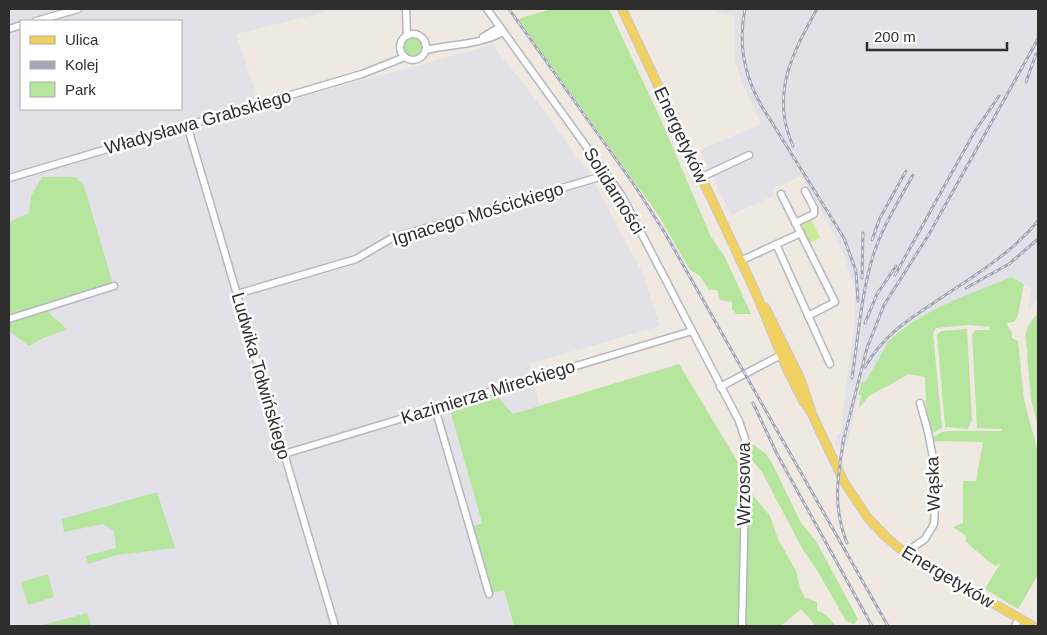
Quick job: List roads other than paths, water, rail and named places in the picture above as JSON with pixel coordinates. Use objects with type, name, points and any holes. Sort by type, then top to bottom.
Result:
[{"type":"main road","name":"Energetyków","points":[[622,9],[740,260],[781,338],[807,395],[812,414]]},
{"type":"main road","name":"Energetyków","points":[[755,291],[803,401],[812,414],[852,496],[868,518],[905,553],[1033,626]]},
{"type":"street","points":[[40,20],[78,9]]},
{"type":"street","name":"Solidarności","points":[[487,9],[622,196],[720,387]]},
{"type":"street","points":[[406,10],[410,35]]},
{"type":"street","points":[[425,47],[446,47],[493,37],[502,29]]},
{"type":"street","points":[[410,35],[421,37],[425,47],[419,59],[411,60],[403,54],[401,43],[410,35]]},
{"type":"street","name":"Władysława Grabskiego","points":[[9,178],[362,74],[403,54]]},
{"type":"street","name":"Ludwika Tołwińskiego","points":[[187,125],[335,626]]},
{"type":"street","points":[[702,177],[749,155]]},
{"type":"street","name":"Ignacego Mościckiego","points":[[237,294],[356,259],[392,238],[596,178],[606,172]]},
{"type":"street","points":[[796,224],[814,214],[814,208],[805,191]]},
{"type":"street","points":[[781,194],[835,302],[808,316]]},
{"type":"street","points":[[740,260],[801,233]]},
{"type":"street","points":[[776,244],[830,364]]},
{"type":"street","points":[[9,319],[114,286]]},
{"type":"street","name":"Kazimierza Mireckiego","points":[[284,454],[692,331]]},
{"type":"street","points":[[781,338],[781,354],[796,370]]},
{"type":"street","points":[[720,387],[781,354]]},
{"type":"street","name":"Wrzosowa","points":[[720,387],[739,421],[745,444],[742,626]]},
{"type":"street","name":"Wąska","points":[[905,553],[925,539],[934,524],[933,458],[920,403]]},
{"type":"street","points":[[435,408],[489,594]]},
{"type":"street","points":[[1015,626],[1019,618]]},
{"type":"railway","points":[[509,9],[635,186],[665,233],[888,626]]},
{"type":"railway","points":[[745,9],[742,34],[744,58],[750,82],[761,105],[844,238],[856,271],[858,301]]},
{"type":"railway","points":[[793,146],[786,127],[784,92],[792,59],[817,9]]},
{"type":"railway","points":[[843,442],[867,348],[884,305],[928,236],[1038,39]]},
{"type":"railway","points":[[1026,82],[1036,54]]},
{"type":"railway","points":[[895,275],[975,131],[999,96]]},
{"type":"railway","points":[[872,240],[880,218],[906,171]]},
{"type":"railway","points":[[852,378],[864,296],[875,250],[892,211],[913,175]]},
{"type":"railway","points":[[865,367],[879,346],[896,330],[1003,255],[1038,221]]},
{"type":"railway","points":[[862,278],[863,233]]},
{"type":"railway","points":[[966,288],[1009,264],[1038,239]]},
{"type":"railway","points":[[865,323],[877,294],[896,266]]},
{"type":"railway","points":[[753,403],[777,454],[872,626]]},
{"type":"railway","points":[[844,437],[838,477],[838,503],[839,516],[847,543]]}]
